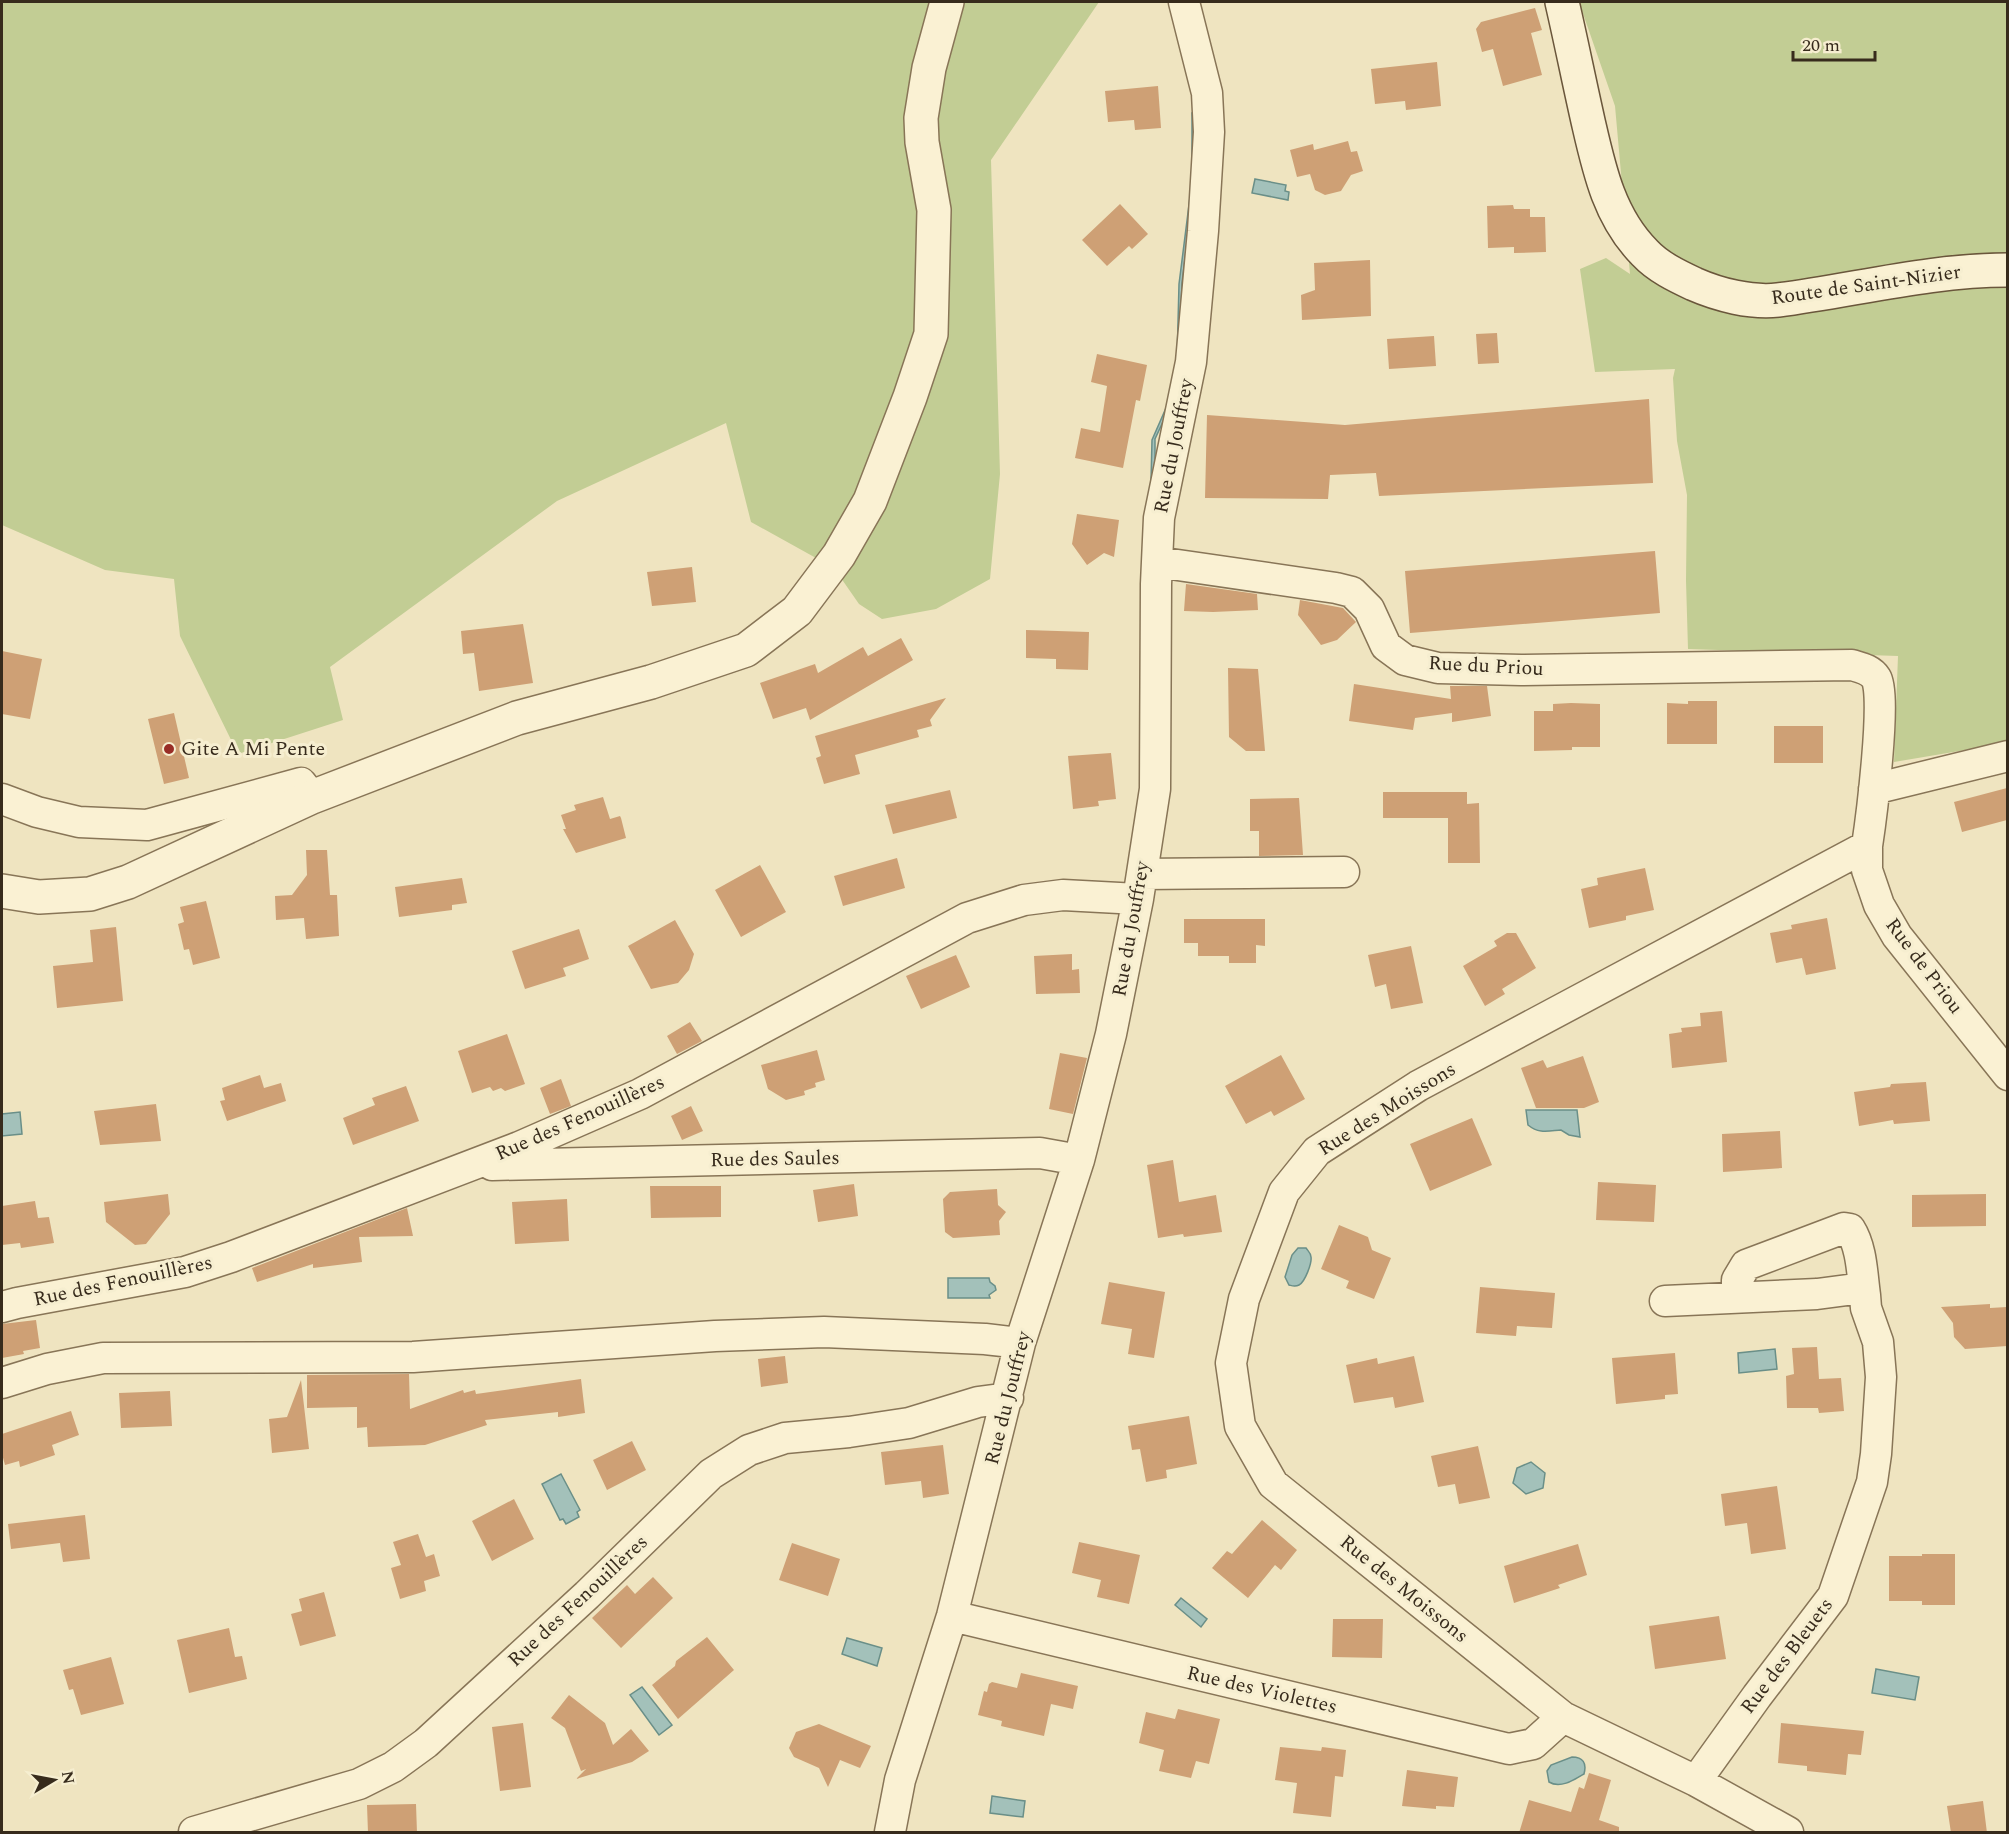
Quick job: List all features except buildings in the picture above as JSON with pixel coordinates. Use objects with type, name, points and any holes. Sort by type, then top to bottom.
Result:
[{"type":"street","points":[[2,891],[39,897],[90,894],[128,882],[312,797],[517,718],[651,682],[746,650],[797,610],[839,555],[870,501],[910,397],[931,334],[934,210],[921,142],[921,118],[929,68],[947,2]]},
{"type":"street","name":"Rue du Jouffrey","points":[[890,1833],[900,1780],[952,1616],[1020,1343],[1079,1161],[1111,1034],[1140,887],[1155,789],[1159,518],[1191,362],[1209,132],[1207,93],[1184,2]]},
{"type":"street","name":"Route de Saint-Nizier","points":[[1562,2],[1599,166],[1611,203],[1624,226],[1645,253],[1673,274],[1704,289],[1737,298],[1775,300],[1937,273],[2007,270]]},
{"type":"street","name":"Rue du Priou","points":[[1157,562],[1352,592],[1369,609],[1386,646],[1405,660],[1438,668],[1533,670],[1852,665],[1867,669],[1877,679],[1880,693],[1874,789]]},
{"type":"street","points":[[1868,846],[1874,789],[2007,756]]},
{"type":"street","points":[[2,798],[37,812],[79,822],[147,825],[301,783],[312,797]]},
{"type":"street","name":"Rue de Priou","points":[[1868,846],[1867,870],[1879,905],[1897,936],[2007,1075]]},
{"type":"street","name":"Rue des Moissons","points":[[1788,1833],[1696,1781],[1563,1717],[1273,1484],[1240,1426],[1231,1363],[1244,1299],[1284,1192],[1317,1151],[1418,1086],[1868,846]]},
{"type":"street","name":"Rue des Fenouillères","points":[[2,1308],[17,1303],[185,1272],[231,1257],[519,1147],[640,1094],[967,918],[1024,900],[1063,895],[1344,872]]},
{"type":"street","name":"Rue des Saules","points":[[470,1166],[1040,1153],[1079,1161]]},
{"type":"street","name":"Rue des Bleuets","points":[[1696,1781],[1833,1596],[1872,1482],[1876,1454],[1881,1377],[1878,1342],[1866,1308],[1860,1258],[1854,1235],[1850,1229],[1844,1228],[1746,1265],[1737,1280],[1737,1297]]},
{"type":"street","points":[[1665,1301],[1817,1294],[1855,1289],[1865,1295]]},
{"type":"street","points":[[2,1383],[47,1369],[104,1358],[413,1358],[715,1336],[824,1332],[985,1339],[1020,1343]]},
{"type":"street","name":"Rue des Fenouillères","points":[[194,1833],[359,1784],[393,1767],[426,1743],[578,1603],[711,1474],[749,1450],[785,1438],[909,1423],[978,1402],[1008,1398]]},
{"type":"street","name":"Rue des Violettes","points":[[952,1616],[1509,1749],[1533,1744],[1563,1717]]},
{"type":"green space","points":[[2,2],[1099,2],[991,160],[1000,474],[990,579],[936,609],[882,619],[859,604],[834,568],[751,522],[726,423],[557,501],[330,667],[343,720],[238,754],[180,636],[174,579],[105,570],[2,525]]},
{"type":"green space","points":[[1579,2],[2007,2],[2007,743],[1894,762],[1898,656],[1688,649],[1687,495],[1677,441],[1673,378],[1675,369],[1595,372],[1580,269],[1606,258],[1630,274],[1615,106]]},
{"type":"water","points":[[1192,113],[1195,113],[1195,178],[1182,283],[1179,376],[1175,396],[1155,439],[1155,467],[1147,560],[1144,560],[1152,440],[1173,392],[1177,361],[1179,284],[1192,181]]},
{"type":"water","points":[[1255,179],[1286,185],[1285,191],[1289,192],[1288,200],[1252,193]]},
{"type":"water","points":[[1526,1110],[1577,1110],[1580,1137],[1569,1135],[1561,1130],[1544,1131],[1532,1128],[1528,1125]]},
{"type":"water","points":[[20,1112],[22,1134],[2,1136],[2,1114]]},
{"type":"water","points":[[1298,1248],[1306,1248],[1311,1260],[1304,1280],[1294,1286],[1289,1285],[1285,1277],[1292,1255]]},
{"type":"water","points":[[948,1278],[989,1278],[996,1290],[989,1295],[990,1298],[948,1298]]},
{"type":"water","points":[[1775,1349],[1777,1369],[1739,1373],[1738,1353]]},
{"type":"water","points":[[1531,1462],[1545,1473],[1543,1488],[1526,1494],[1513,1483],[1517,1468]]},
{"type":"water","points":[[561,1474],[580,1510],[577,1512],[579,1517],[566,1524],[563,1519],[560,1520],[542,1484]]},
{"type":"water","points":[[1181,1598],[1207,1619],[1201,1627],[1175,1605]]},
{"type":"water","points":[[847,1638],[882,1648],[877,1666],[842,1654]]},
{"type":"water","points":[[1876,1669],[1919,1677],[1915,1700],[1872,1693]]},
{"type":"water","points":[[642,1687],[672,1725],[659,1735],[630,1695]]},
{"type":"water","points":[[1572,1757],[1583,1761],[1584,1774],[1558,1785],[1549,1782],[1547,1771],[1551,1765]]},
{"type":"water","points":[[992,1796],[1025,1801],[1023,1817],[990,1813]]},
{"type":"place","name":"Gite A Mi Pente","points":[[169,749]]}]
